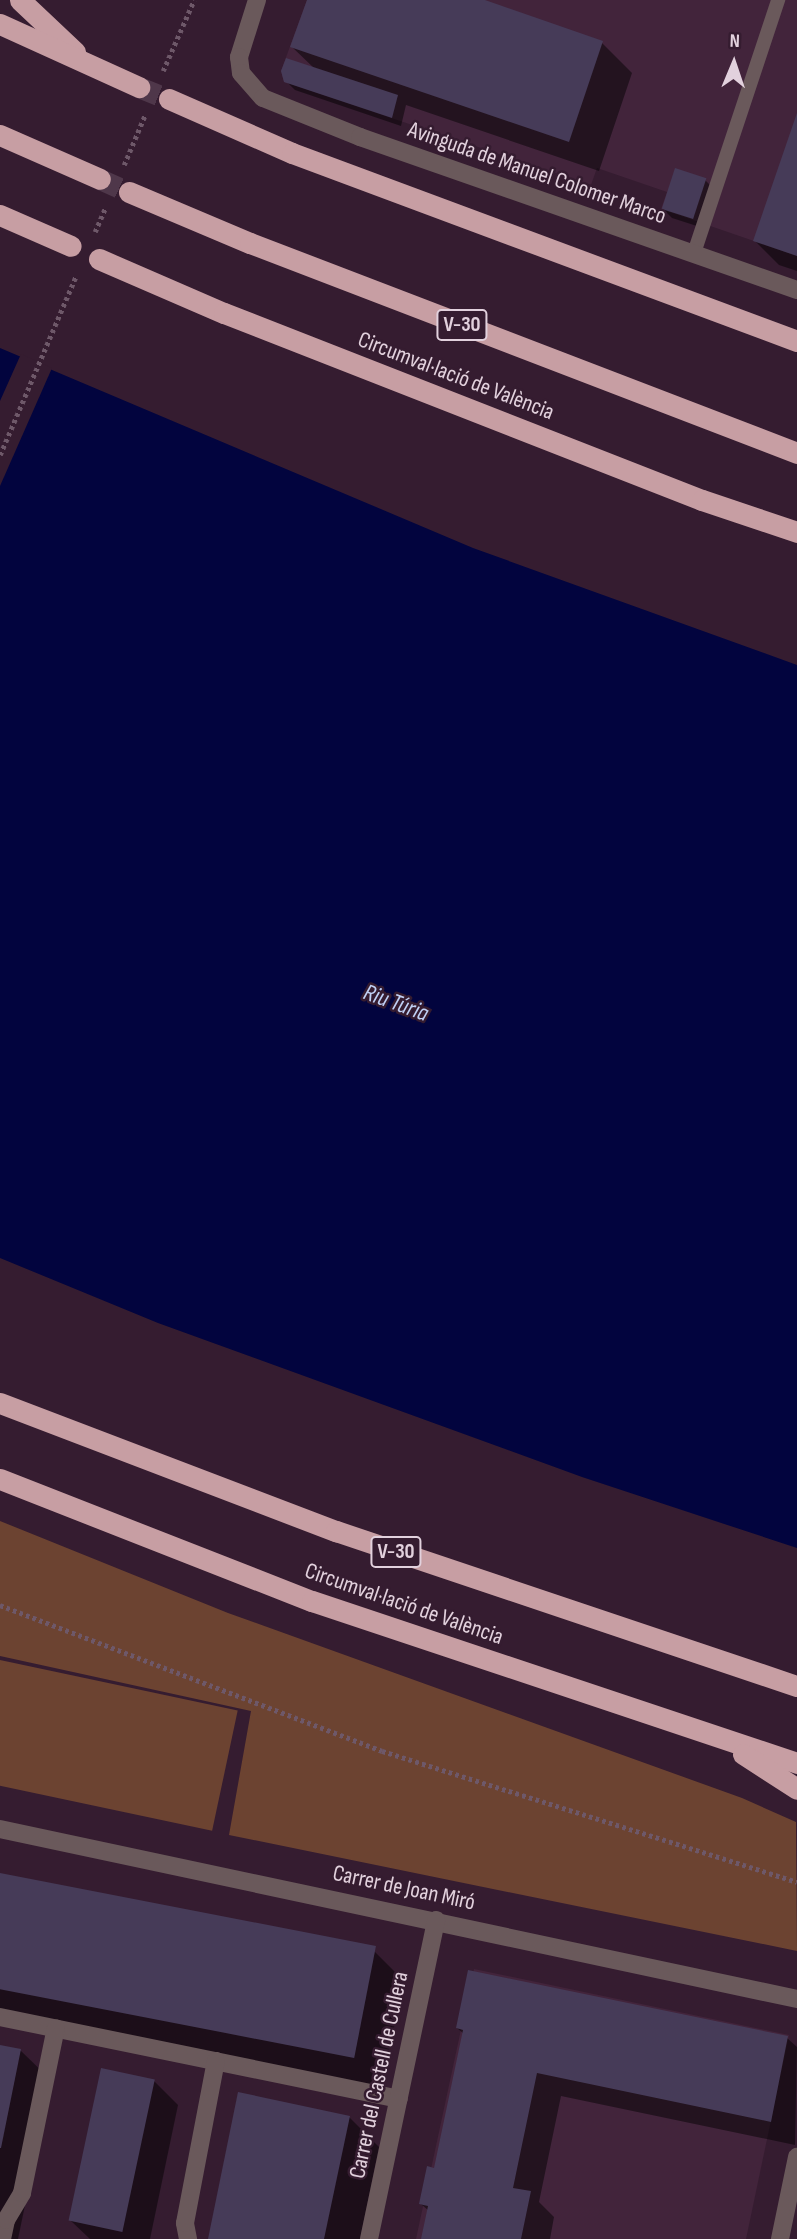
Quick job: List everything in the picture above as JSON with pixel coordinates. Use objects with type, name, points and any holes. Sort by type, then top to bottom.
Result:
[{"type":"highway","points":[[20,0],[89,65]]},
{"type":"highway","points":[[0,24],[139,87]]},
{"type":"highway","points":[[169,99],[292,153],[797,341]]},
{"type":"highway","points":[[0,135],[100,179]]},
{"type":"highway","name":"V-30","points":[[129,191],[263,248],[797,453]]},
{"type":"highway","points":[[0,215],[71,246]]},
{"type":"highway","name":"Circumval·lació de València","points":[[99,259],[224,313],[702,500],[797,532]]},
{"type":"highway","name":"Circumval·lació de València","points":[[0,1403],[336,1531],[797,1686]]},
{"type":"highway","name":"Circumval·lació de València","points":[[0,1479],[312,1601],[720,1740],[797,1763]]},
{"type":"highway","points":[[720,1740],[797,1789]]},
{"type":"street","name":"Avinguda de Manuel Colomer Marco","points":[[257,0],[239,57],[240,73],[263,98],[360,137],[797,290]]},
{"type":"street","name":"Carrer de Joan Miró","points":[[0,1829],[797,1999]]},
{"type":"street","name":"Carrer del Castell de Cullera","points":[[369,2239],[436,1920]]},
{"type":"street","points":[[0,2017],[399,2099]]},
{"type":"street","points":[[2,2239],[6,2220],[22,2193],[56,2028]]},
{"type":"street","points":[[188,2239],[185,2223],[216,2061]]},
{"type":"street","points":[[780,2239],[797,2157]]},
{"type":"lane","points":[[694,253],[778,0]]},
{"type":"path","points":[[0,1605],[382,1751],[797,1882]]},
{"type":"shaded area","points":[[307,0],[797,0],[797,256],[661,209],[667,192],[597,168],[591,185],[284,82],[281,71]]},
{"type":"shaded area","points":[[0,1521],[228,1613],[742,1798],[796,1822],[797,1951],[229,1835],[251,1711],[0,1656]]},
{"type":"shaded area","points":[[0,1660],[238,1711],[212,1831],[0,1786]]},
{"type":"shaded area","points":[[474,1969],[789,2035],[746,2239],[416,2239]]},
{"type":"water","name":"Riu Túria","points":[[0,348],[473,548],[797,665],[797,1548],[582,1477],[158,1323],[0,1258]]},
{"type":"pier","points":[[21,354],[52,368],[0,486],[0,401]]},
{"type":"building","points":[[307,0],[485,0],[603,41],[569,142],[290,47]]},
{"type":"building","points":[[286,58],[398,95],[392,118],[284,82],[281,71]]},
{"type":"building","points":[[797,113],[797,256],[753,241]]},
{"type":"building","points":[[675,168],[706,178],[693,219],[662,209]]},
{"type":"building","points":[[0,1873],[376,1946],[354,2058],[0,1989]]},
{"type":"building","points":[[468,1970],[788,2036],[771,2122],[537,2073],[513,2188],[531,2191],[521,2239],[421,2239],[428,2206],[419,2204],[427,2166],[434,2168],[463,2030],[456,2028]]},
{"type":"building","points":[[0,2045],[21,2049],[1,2148],[0,2148]]},
{"type":"building","points":[[101,2068],[155,2079],[122,2232],[69,2221]]},
{"type":"building","points":[[238,2092],[350,2116],[324,2239],[208,2239]]},
{"type":"tunnel","points":[[139,87],[169,99]]},
{"type":"tunnel","points":[[100,179],[129,192]]}]
